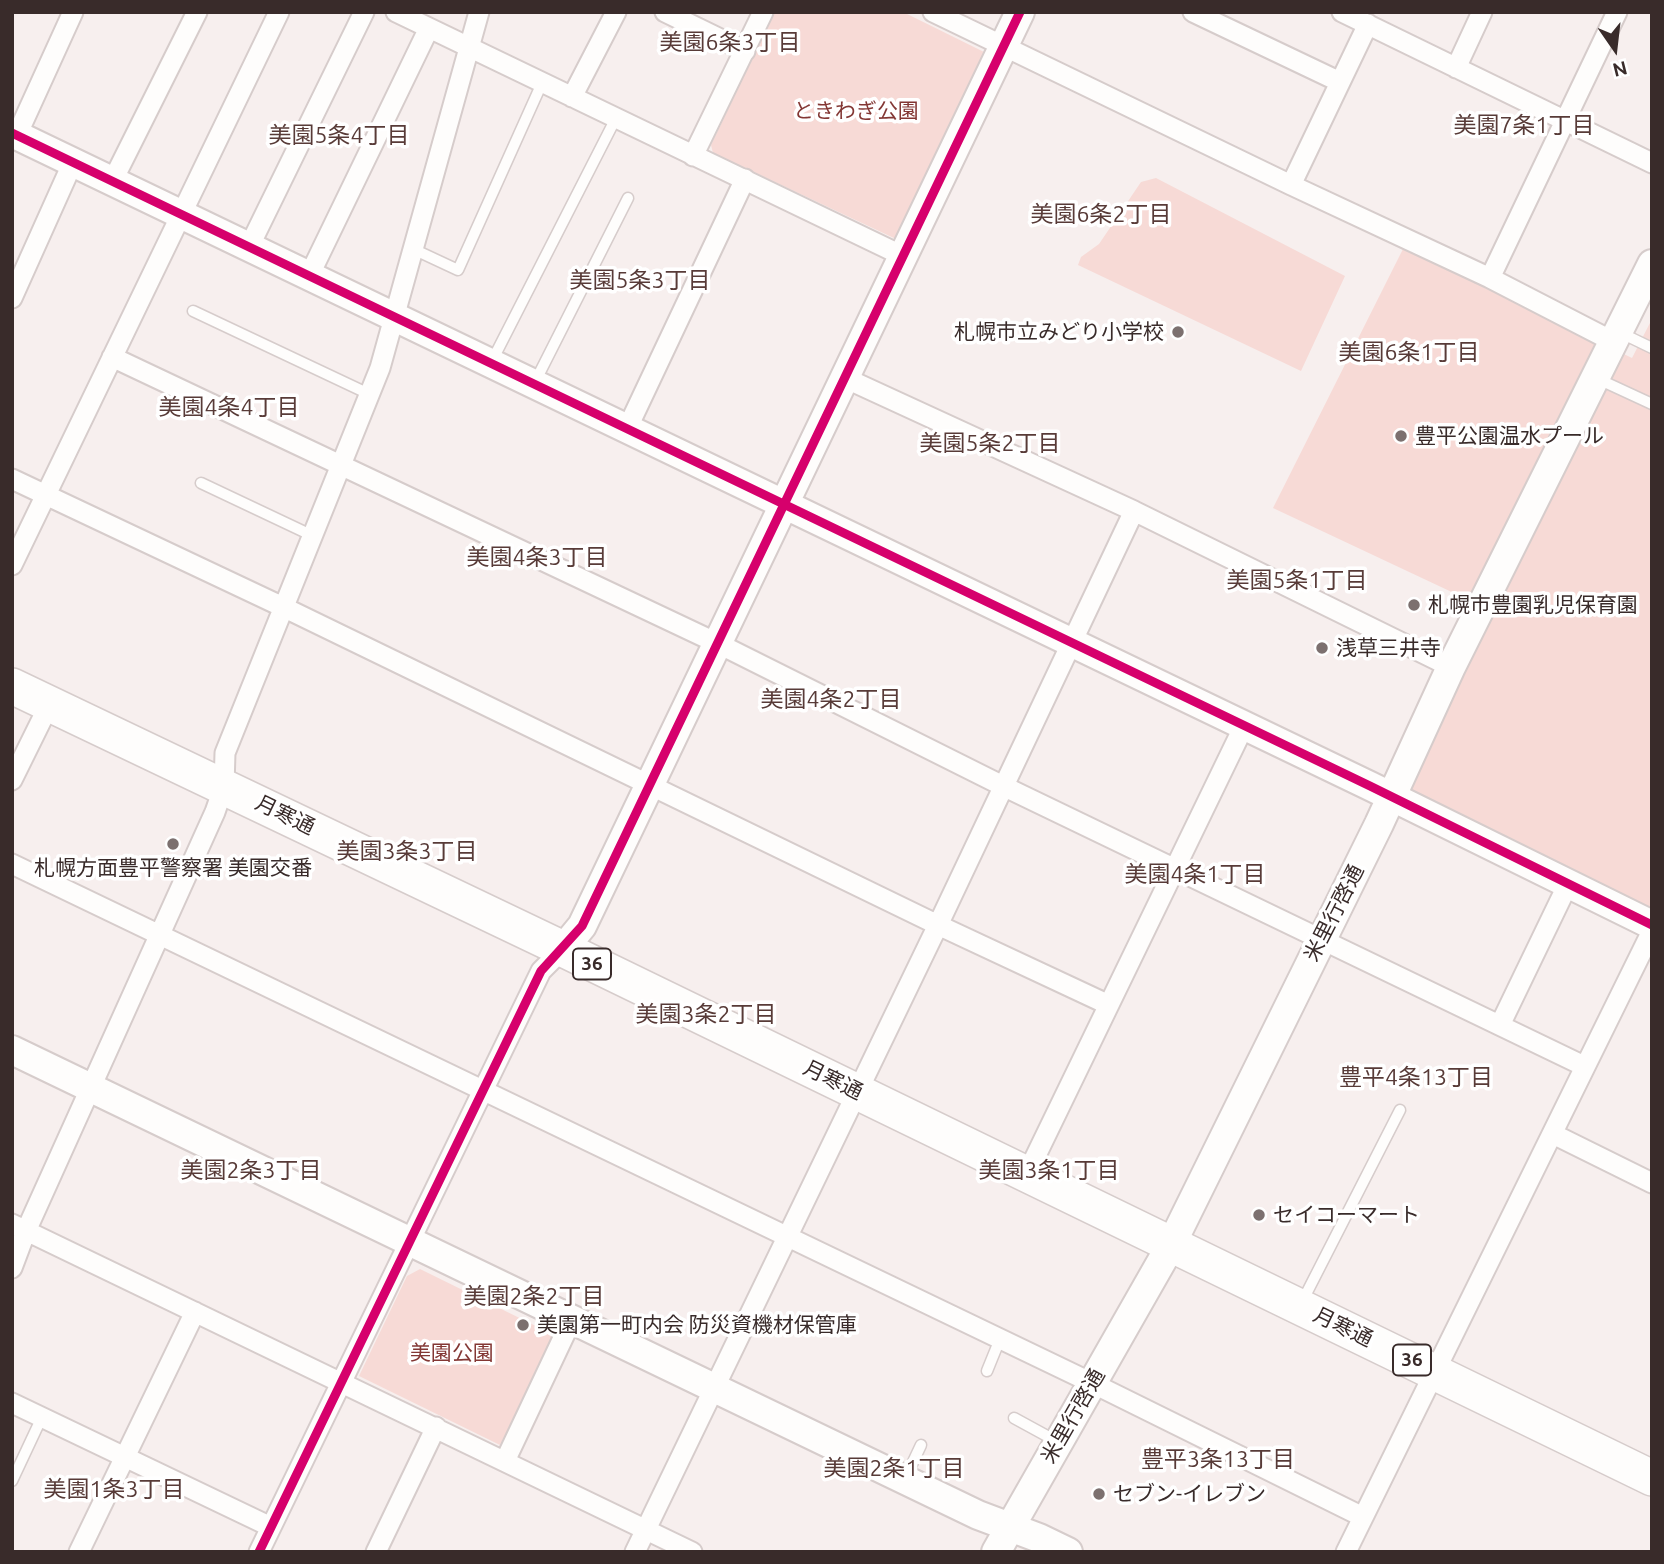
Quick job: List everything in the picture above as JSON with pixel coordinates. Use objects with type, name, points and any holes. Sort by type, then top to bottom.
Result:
[{"type":"highway","name":"月寒通","points":[[12,686],[563,949],[1652,1478]]},
{"type":"street","points":[[73,12],[15,134],[1391,797],[1652,928],[1346,1552]]},
{"type":"street","points":[[112,182],[197,12]]},
{"type":"street","points":[[12,565],[279,12]]},
{"type":"street","points":[[249,247],[364,12]]},
{"type":"street","points":[[396,12],[905,257]]},
{"type":"street","points":[[12,1268],[19,1228],[91,1086],[215,812],[224,786],[225,752],[380,368],[478,12]]},
{"type":"street","points":[[572,97],[616,12]]},
{"type":"street","points":[[665,12],[745,51]]},
{"type":"street","points":[[693,156],[763,12]]},
{"type":"street","points":[[933,12],[1291,186],[1616,337]]},
{"type":"street","points":[[259,1552],[541,971],[582,926],[905,257],[1020,12]]},
{"type":"street","points":[[1193,12],[1340,82]]},
{"type":"street","points":[[1342,12],[1652,163]]},
{"type":"street","points":[[1456,68],[1482,12]]},
{"type":"street","points":[[1490,278],[1617,12]]},
{"type":"street","points":[[1291,186],[1368,24]]},
{"type":"street","points":[[309,276],[429,28]]},
{"type":"street","points":[[12,298],[21,258],[73,162]]},
{"type":"street","points":[[627,429],[745,179]]},
{"type":"street","name":"米里行啓通","points":[[996,1552],[1171,1245],[1391,797],[1451,667],[1652,264]]},
{"type":"street","points":[[112,357],[719,644],[1003,786],[1584,1066]]},
{"type":"street","points":[[845,378],[1134,511],[1451,667]]},
{"type":"street","points":[[12,479],[283,607],[938,925],[1110,1005]]},
{"type":"street","points":[[635,1552],[938,925],[1134,511]]},
{"type":"street","points":[[12,779],[50,703]]},
{"type":"street","points":[[1027,1174],[1244,726]]},
{"type":"street","points":[[12,864],[1092,1383],[1363,1517]]},
{"type":"street","points":[[1500,1026],[1568,884]]},
{"type":"street","points":[[12,1050],[978,1515],[1068,1552]]},
{"type":"street","points":[[1553,1134],[1652,1183]]},
{"type":"street","points":[[19,1228],[692,1552]]},
{"type":"street","points":[[79,1552],[195,1312]]},
{"type":"street","points":[[505,1461],[572,1319]]},
{"type":"street","points":[[12,1402],[271,1527]]},
{"type":"street","points":[[376,1552],[436,1427]]},
{"type":"lane","points":[[413,249],[458,270],[542,83]]},
{"type":"lane","points":[[491,363],[615,118]]},
{"type":"lane","points":[[534,384],[628,198]]},
{"type":"lane","points":[[193,311],[369,394]]},
{"type":"lane","points":[[1616,337],[1652,348]]},
{"type":"lane","points":[[1596,378],[1652,404]]},
{"type":"lane","points":[[201,483],[311,535]]},
{"type":"lane","points":[[1300,1306],[1400,1110]]},
{"type":"lane","points":[[987,1371],[1000,1339]]},
{"type":"lane","points":[[12,1481],[42,1417]]},
{"type":"lane","points":[[1014,1418],[1058,1443]]},
{"type":"lane","points":[[905,1479],[922,1444]]},
{"type":"green space","name":"ときわぎ公園","points":[[774,12],[903,12],[984,52],[988,61],[896,239],[713,153],[711,145]]},
{"type":"green space","points":[[1156,178],[1345,276],[1301,371],[1078,265],[1081,257],[1099,244],[1141,182]]},
{"type":"green space","points":[[1404,247],[1632,358],[1652,319],[1652,917],[1403,793],[1490,610],[1273,508]]},
{"type":"green space","name":"美園公園","points":[[420,1269],[550,1333],[554,1343],[500,1445],[359,1376],[407,1276]]},
{"type":"cycle path","points":[[259,1552],[541,971],[582,926],[1020,12]]},
{"type":"cycle path","points":[[12,133],[1370,786],[1652,925]]},
{"type":"place","name":"札幌市立みどり小学校","points":[[1178,332]]},
{"type":"place","name":"豊平公園温水プール","points":[[1401,436]]},
{"type":"place","name":"札幌市豊園乳児保育園","points":[[1414,605]]},
{"type":"place","name":"浅草三井寺","points":[[1322,648]]},
{"type":"place","name":"札幌方面豊平警察署 美園交番","points":[[173,844]]},
{"type":"place","name":"セイコーマート","points":[[1259,1215]]},
{"type":"place","name":"美園第一町内会 防災資機材保管庫","points":[[523,1325]]},
{"type":"place","name":"セブン-イレブン","points":[[1099,1494]]},
{"type":"district","name":"美園6条3丁目","points":[[730,42]]},
{"type":"district","name":"美園7条1丁目","points":[[1524,125]]},
{"type":"district","name":"美園5条4丁目","points":[[339,135]]},
{"type":"district","name":"美園6条2丁目","points":[[1101,214]]},
{"type":"district","name":"美園5条3丁目","points":[[640,280]]},
{"type":"district","name":"美園6条1丁目","points":[[1409,352]]},
{"type":"district","name":"美園4条4丁目","points":[[229,407]]},
{"type":"district","name":"美園5条2丁目","points":[[990,443]]},
{"type":"district","name":"美園4条3丁目","points":[[537,557]]},
{"type":"district","name":"美園5条1丁目","points":[[1297,580]]},
{"type":"district","name":"美園4条2丁目","points":[[831,699]]},
{"type":"district","name":"美園3条3丁目","points":[[407,851]]},
{"type":"district","name":"美園4条1丁目","points":[[1195,874]]},
{"type":"district","name":"美園3条2丁目","points":[[706,1014]]},
{"type":"district","name":"豊平4条13丁目","points":[[1416,1077]]},
{"type":"district","name":"美園2条3丁目","points":[[251,1170]]},
{"type":"district","name":"美園3条1丁目","points":[[1049,1170]]},
{"type":"district","name":"美園2条2丁目","points":[[534,1296]]},
{"type":"district","name":"豊平3条13丁目","points":[[1218,1459]]},
{"type":"district","name":"美園2条1丁目","points":[[894,1468]]},
{"type":"district","name":"美園1条3丁目","points":[[114,1489]]}]
